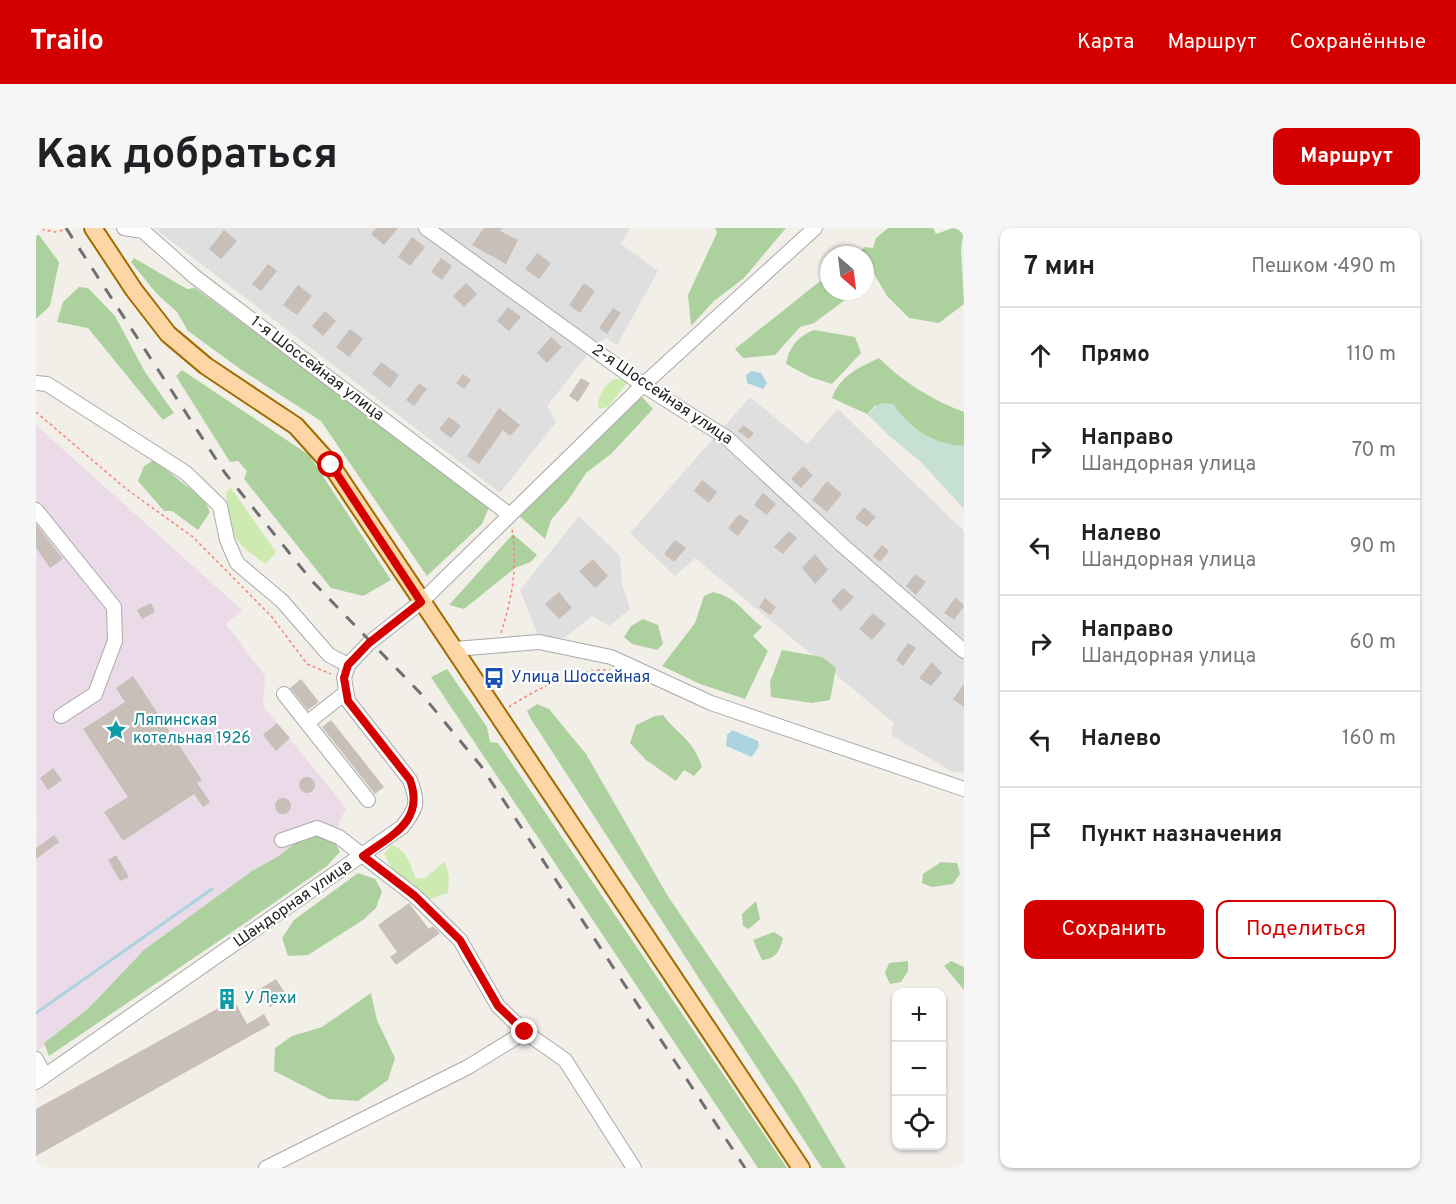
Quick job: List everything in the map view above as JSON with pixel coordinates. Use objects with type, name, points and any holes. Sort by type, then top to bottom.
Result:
[{"type":"main road","points":[[93,228],[134,291],[168,334],[206,366],[296,426],[315,445],[455,650],[573,830],[801,1168]]},
{"type":"street","name":"1-я Шоссейная улица","points":[[124,228],[143,231],[195,277],[510,515]]},
{"type":"street","name":"2-я Шоссейная улица","points":[[426,228],[643,385],[727,438],[841,544],[964,651]]},
{"type":"street","points":[[36,383],[47,384],[186,473],[220,506],[227,540],[237,563],[282,601],[329,656],[346,672],[369,643],[421,602],[643,385],[815,228]]},
{"type":"street","points":[[36,510],[114,607],[115,641],[95,694],[61,716]]},
{"type":"street","points":[[455,650],[540,642],[611,657],[711,703],[964,789]]},
{"type":"street","name":"Шандорная улица","points":[[40,1079],[402,827],[414,811],[416,796],[410,780],[348,701],[345,693],[346,672]]},
{"type":"street","points":[[307,723],[345,693]]},
{"type":"street","points":[[284,694],[368,800]]},
{"type":"street","points":[[941,781],[964,777]]},
{"type":"street","points":[[282,840],[317,828],[339,837],[415,896],[460,940],[498,1006],[525,1032],[565,1060],[634,1168]]},
{"type":"street","points":[[266,1168],[468,1067],[525,1032]]},
{"type":"street","points":[[36,1059],[40,1079]]},
{"type":"path","points":[[36,228],[55,232],[71,228]]},
{"type":"path","points":[[36,412],[125,488],[193,537],[272,617],[307,664],[346,672]]},
{"type":"path","points":[[498,646],[514,592],[516,552],[510,515]]},
{"type":"path","points":[[498,714],[543,686],[599,669],[610,670]]},
{"type":"shaded area","points":[[154,228],[630,228],[621,244],[658,271],[617,345],[606,338],[587,355],[547,406],[556,422],[500,493]]},
{"type":"shaded area","points":[[750,397],[807,444],[838,409],[964,531],[964,771],[954,773],[891,735],[894,723],[695,558],[675,576],[630,533]]},
{"type":"shaded area","points":[[36,425],[242,610],[226,624],[265,676],[263,706],[346,808],[328,847],[37,1051]]},
{"type":"shaded area","points":[[579,516],[620,556],[622,584],[630,609],[609,626],[592,616],[564,638],[538,636],[520,590]]},
{"type":"green space","points":[[715,228],[786,228],[744,278],[714,301],[691,326],[688,295],[717,233]]},
{"type":"green space","points":[[888,228],[933,228],[936,234],[953,228],[964,229],[961,249],[964,304],[939,323],[909,318],[887,296],[874,274],[874,246],[876,238]]},
{"type":"green space","points":[[36,235],[39,235],[59,262],[50,306],[36,319]]},
{"type":"green space","points":[[134,258],[187,289],[195,288],[490,505],[482,524],[427,576],[321,421],[243,371],[188,331],[177,312],[156,293],[131,262]]},
{"type":"green space","points":[[820,281],[820,300],[845,300],[814,323],[800,327],[775,355],[743,358],[735,349]]},
{"type":"green space","points":[[79,287],[88,288],[115,316],[145,372],[174,413],[163,420],[88,328],[57,322],[63,302]]},
{"type":"green space","points":[[814,330],[855,337],[861,353],[832,384],[810,377],[786,364],[789,352],[795,343],[803,335]]},
{"type":"green space","points":[[879,358],[918,390],[964,412],[964,446],[942,443],[923,434],[907,421],[893,404],[875,406],[867,414],[832,398],[845,378]]},
{"type":"green space","points":[[182,370],[309,455],[391,580],[363,596],[331,588],[244,479],[247,471],[238,461],[230,462],[176,376]]},
{"type":"green space","points":[[614,379],[622,379],[627,383],[608,407],[598,409],[602,392]]},
{"type":"green space","points":[[641,396],[653,409],[611,454],[586,473],[569,499],[551,520],[545,539],[517,514],[582,456]]},
{"type":"green space","points":[[881,403],[893,404],[907,421],[932,439],[964,446],[964,509],[921,462],[867,414]]},
{"type":"green space","points":[[154,460],[204,500],[210,512],[198,530],[172,511],[164,511],[138,481],[144,466]]},
{"type":"green space","points":[[231,488],[276,552],[266,564],[246,549],[234,535],[226,492]]},
{"type":"green space","points":[[513,534],[537,555],[531,562],[515,568],[464,609],[449,605]]},
{"type":"green space","points":[[713,592],[729,598],[762,627],[753,636],[768,651],[745,699],[700,684],[662,666],[695,623],[704,596]]},
{"type":"green space","points":[[643,619],[658,625],[663,644],[657,650],[632,644],[624,637],[631,626]]},
{"type":"green space","points":[[782,650],[822,657],[836,668],[830,700],[812,703],[771,697],[770,682]]},
{"type":"green space","points":[[447,669],[487,727],[490,742],[498,743],[787,1168],[758,1168],[431,677]]},
{"type":"green space","points":[[537,704],[549,709],[586,754],[669,898],[798,1087],[846,1168],[822,1168],[531,719],[527,711]]},
{"type":"green space","points":[[663,715],[694,750],[702,767],[694,776],[684,770],[676,781],[646,760],[630,743],[636,725],[655,716]]},
{"type":"green space","points":[[307,833],[330,834],[340,852],[327,866],[49,1056],[44,1043],[88,1009],[144,950],[252,871],[279,856]]},
{"type":"green space","points":[[391,845],[404,854],[416,879],[425,878],[445,861],[449,877],[448,893],[428,900],[395,874],[384,854]]},
{"type":"green space","points":[[941,862],[957,863],[960,874],[953,884],[932,887],[922,883],[923,874]]},
{"type":"green space","points":[[358,873],[375,879],[382,891],[376,908],[363,920],[308,955],[288,956],[282,938],[294,920]]},
{"type":"green space","points":[[756,901],[760,919],[749,929],[743,926],[742,914]]},
{"type":"green space","points":[[774,932],[783,938],[777,954],[762,960],[753,940]]},
{"type":"green space","points":[[908,961],[908,971],[901,982],[890,984],[885,973],[889,963]]},
{"type":"green space","points":[[951,961],[964,967],[964,990],[944,966]]},
{"type":"green space","points":[[371,993],[377,1020],[395,1058],[388,1080],[358,1101],[329,1099],[274,1071],[275,1048],[292,1036],[322,1027]]},
{"type":"water","points":[[752,371],[761,373],[767,383],[763,389],[747,383],[746,375]]},
{"type":"water","points":[[732,730],[758,741],[759,746],[752,757],[726,746],[727,735]]},
{"type":"building","points":[[376,228],[398,228],[384,245],[371,234]]},
{"type":"building","points":[[484,228],[503,228],[500,231],[518,240],[506,264],[472,245]]},
{"type":"building","points":[[224,230],[237,241],[221,259],[209,249]]},
{"type":"building","points":[[412,237],[425,247],[410,266],[398,257]]},
{"type":"building","points":[[537,253],[551,263],[539,279],[525,269]]},
{"type":"building","points":[[441,258],[452,266],[442,280],[431,272]]},
{"type":"building","points":[[268,264],[277,271],[261,291],[252,284]]},
{"type":"building","points":[[466,283],[477,294],[464,307],[453,296]]},
{"type":"building","points":[[584,283],[595,291],[580,313],[569,305]]},
{"type":"building","points":[[298,285],[312,296],[297,315],[283,305]]},
{"type":"building","points":[[508,307],[521,317],[509,331],[497,321]]},
{"type":"building","points":[[613,308],[621,313],[607,334],[599,328]]},
{"type":"building","points":[[325,311],[336,321],[323,336],[312,326]]},
{"type":"building","points":[[350,329],[363,339],[349,357],[336,347]]},
{"type":"building","points":[[551,337],[562,347],[547,363],[537,353]]},
{"type":"building","points":[[381,362],[399,375],[390,388],[372,374]]},
{"type":"building","points":[[463,374],[471,380],[464,389],[456,383]]},
{"type":"building","points":[[581,378],[590,383],[578,402],[569,396]]},
{"type":"building","points":[[419,383],[427,389],[414,406],[406,400]]},
{"type":"building","points":[[499,408],[520,425],[510,436],[503,430],[479,464],[467,456]]},
{"type":"building","points":[[449,417],[461,426],[451,438],[439,429]]},
{"type":"building","points":[[743,425],[754,433],[749,439],[738,431]]},
{"type":"building","points":[[803,466],[813,475],[801,488],[791,479]]},
{"type":"building","points":[[702,480],[717,492],[709,503],[694,491]]},
{"type":"building","points":[[827,481],[842,494],[827,512],[812,500]]},
{"type":"building","points":[[763,493],[776,504],[767,515],[754,505]]},
{"type":"building","points":[[864,507],[876,517],[867,527],[855,518]]},
{"type":"building","points":[[739,514],[749,521],[738,536],[728,528]]},
{"type":"building","points":[[36,524],[63,559],[50,568],[36,548]]},
{"type":"building","points":[[789,531],[797,538],[783,554],[774,547]]},
{"type":"building","points":[[675,540],[686,548],[674,562],[664,554]]},
{"type":"building","points":[[882,545],[889,551],[880,562],[873,556]]},
{"type":"building","points":[[815,554],[828,570],[815,584],[802,568]]},
{"type":"building","points":[[593,559],[608,576],[595,588],[579,571]]},
{"type":"building","points":[[915,574],[926,582],[916,595],[906,586]]},
{"type":"building","points":[[843,588],[854,597],[841,611],[831,601]]},
{"type":"building","points":[[559,592],[572,608],[559,619],[545,604]]},
{"type":"building","points":[[956,597],[964,606],[954,620],[944,613]]},
{"type":"building","points":[[765,598],[776,607],[770,615],[759,607]]},
{"type":"building","points":[[151,603],[155,612],[142,619],[137,610]]},
{"type":"building","points":[[873,613],[886,624],[872,640],[859,629]]},
{"type":"building","points":[[908,643],[916,648],[903,666],[896,660]]},
{"type":"building","points":[[932,662],[942,673],[931,686],[919,678]]},
{"type":"building","points":[[133,676],[202,780],[197,783],[210,802],[203,807],[194,794],[123,841],[104,812],[128,797],[83,729],[125,702],[116,688]]},
{"type":"building","points":[[301,679],[319,702],[308,710],[290,688]]},
{"type":"building","points":[[964,684],[964,707],[953,699]]},
{"type":"building","points":[[331,720],[384,787],[375,794],[322,727]]},
{"type":"building","points":[[277,723],[290,738],[276,751],[263,735]]},
{"type":"building","points":[[53,768],[62,780],[48,790],[40,778]]},
{"type":"building","points":[[307,777],[313,779],[315,785],[313,791],[307,793],[301,791],[299,785],[301,779]]},
{"type":"building","points":[[283,798],[289,800],[291,806],[289,812],[283,814],[277,812],[275,806],[277,800]]},
{"type":"building","points":[[54,835],[59,842],[36,859],[36,848]]},
{"type":"building","points":[[116,855],[129,877],[120,881],[108,860]]},
{"type":"building","points":[[409,903],[429,929],[433,926],[440,933],[396,965],[390,957],[397,952],[378,925]]},
{"type":"building","points":[[276,979],[287,996],[270,1007],[258,990]]},
{"type":"building","points":[[230,993],[247,1024],[264,1014],[270,1025],[36,1156],[36,1109],[224,1005],[219,998]]},
{"type":"waterway","points":[[36,1013],[212,889]]},
{"type":"railway","points":[[66,228],[225,473],[312,581],[424,697],[481,766],[745,1168]]},
{"type":"place","name":"Улица Шоссейная","points":[[494,678]]},
{"type":"place","name":"Ляпинская котельная 1926","points":[[116,730]]},
{"type":"place","name":"У Лехи","points":[[227,999]]},
{"type":"route","points":[[331,465],[421,602],[369,643],[348,665],[344,678],[348,701],[410,780],[416,796],[414,811],[402,827],[363,856],[415,896],[460,940],[498,1006],[525,1032]]}]
